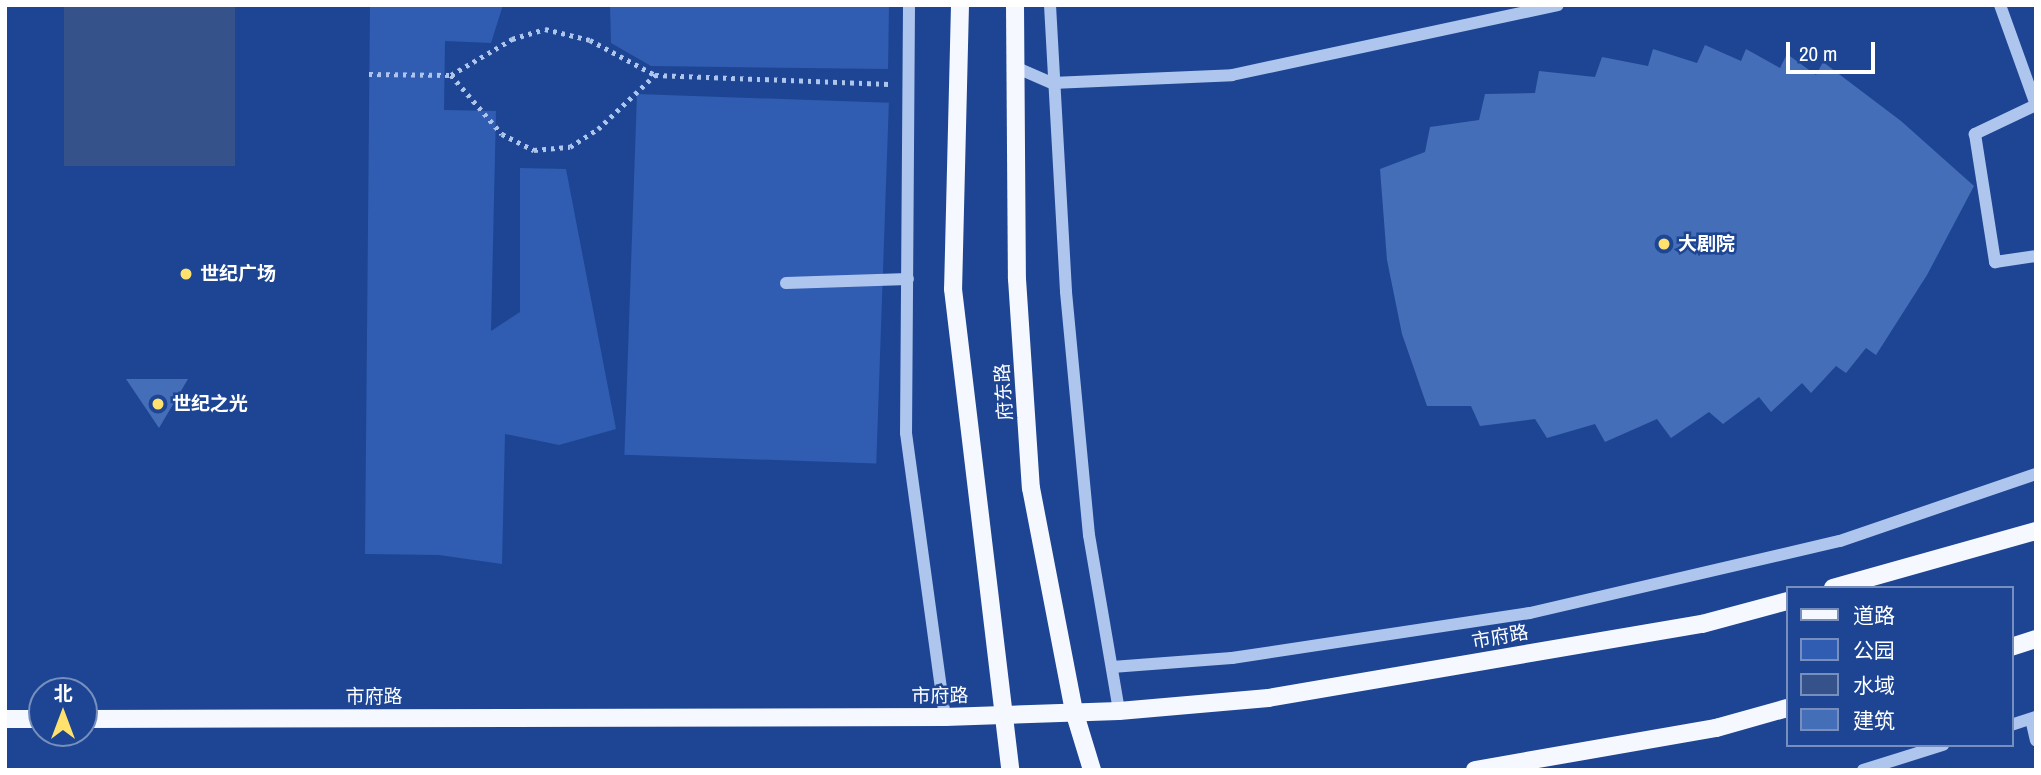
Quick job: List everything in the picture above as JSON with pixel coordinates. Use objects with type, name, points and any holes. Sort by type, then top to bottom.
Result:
[{"type":"main road","name":"府东路","points":[[960,5],[953,289],[1001,716],[1010,770]]},
{"type":"main road","name":"府东路","points":[[1015,5],[1017,279],[1031,488],[1074,711],[1092,770]]},
{"type":"main road","points":[[1840,586],[2036,531]]},
{"type":"main road","name":"市府路","points":[[98,719],[945,717],[1119,711],[1268,698],[1702,625],[1786,601]]},
{"type":"main road","points":[[2013,646],[2036,639]]},
{"type":"main road","points":[[1475,770],[1716,728],[1786,708]]},
{"type":"main road","points":[[5,719],[28,719]]},
{"type":"street","points":[[909,5],[906,433],[945,717]]},
{"type":"street","points":[[1050,5],[1052,83],[1066,292],[1088,521],[1119,711]]},
{"type":"street","points":[[1015,66],[1052,83],[1232,75],[1558,5]]},
{"type":"street","points":[[2000,5],[2031,76],[2036,105],[1975,134],[1995,262],[2036,256]]},
{"type":"street","points":[[786,283],[908,279]]},
{"type":"street","points":[[1112,667],[1232,658],[1530,613],[1840,541],[2036,474]]},
{"type":"street","points":[[2013,724],[2033,718],[2036,740]]},
{"type":"street","points":[[1863,770],[1938,747]]},
{"type":"path","points":[[369,74],[451,75],[512,39],[545,29],[590,40],[655,75],[893,84]]},
{"type":"path","points":[[451,75],[502,134],[534,149],[570,147],[598,129],[655,75]]},
{"type":"green space","points":[[370,5],[503,5],[491,43],[445,41],[444,110],[496,111],[491,331],[520,312],[520,168],[566,169],[616,429],[559,445],[505,434],[502,564],[439,555],[365,554]]},
{"type":"green space","points":[[610,5],[889,5],[888,69],[651,66],[611,43]]},
{"type":"green space","points":[[637,94],[889,103],[876,464],[624,455]]},
{"type":"water","points":[[64,5],[235,5],[235,166],[64,166]]},
{"type":"building","name":"大剧院","points":[[1705,45],[1741,61],[1746,49],[1780,68],[1787,54],[1816,75],[1823,62],[1901,121],[1974,186],[1927,275],[1876,355],[1866,348],[1846,373],[1836,366],[1811,393],[1802,383],[1771,412],[1759,397],[1723,424],[1709,412],[1671,438],[1657,419],[1605,442],[1595,424],[1547,438],[1535,419],[1480,426],[1471,406],[1427,406],[1402,334],[1387,260],[1380,169],[1425,152],[1430,127],[1479,120],[1485,94],[1535,93],[1539,71],[1595,77],[1602,57],[1648,66],[1653,49],[1697,63]]},
{"type":"building","name":"世纪之光","points":[[126,379],[188,379],[159,428]]},
{"type":"place","name":"大剧院","points":[[1664,244]]},
{"type":"place","name":"世纪广场","points":[[186,274]]},
{"type":"place","name":"世纪之光","points":[[158,404]]}]
